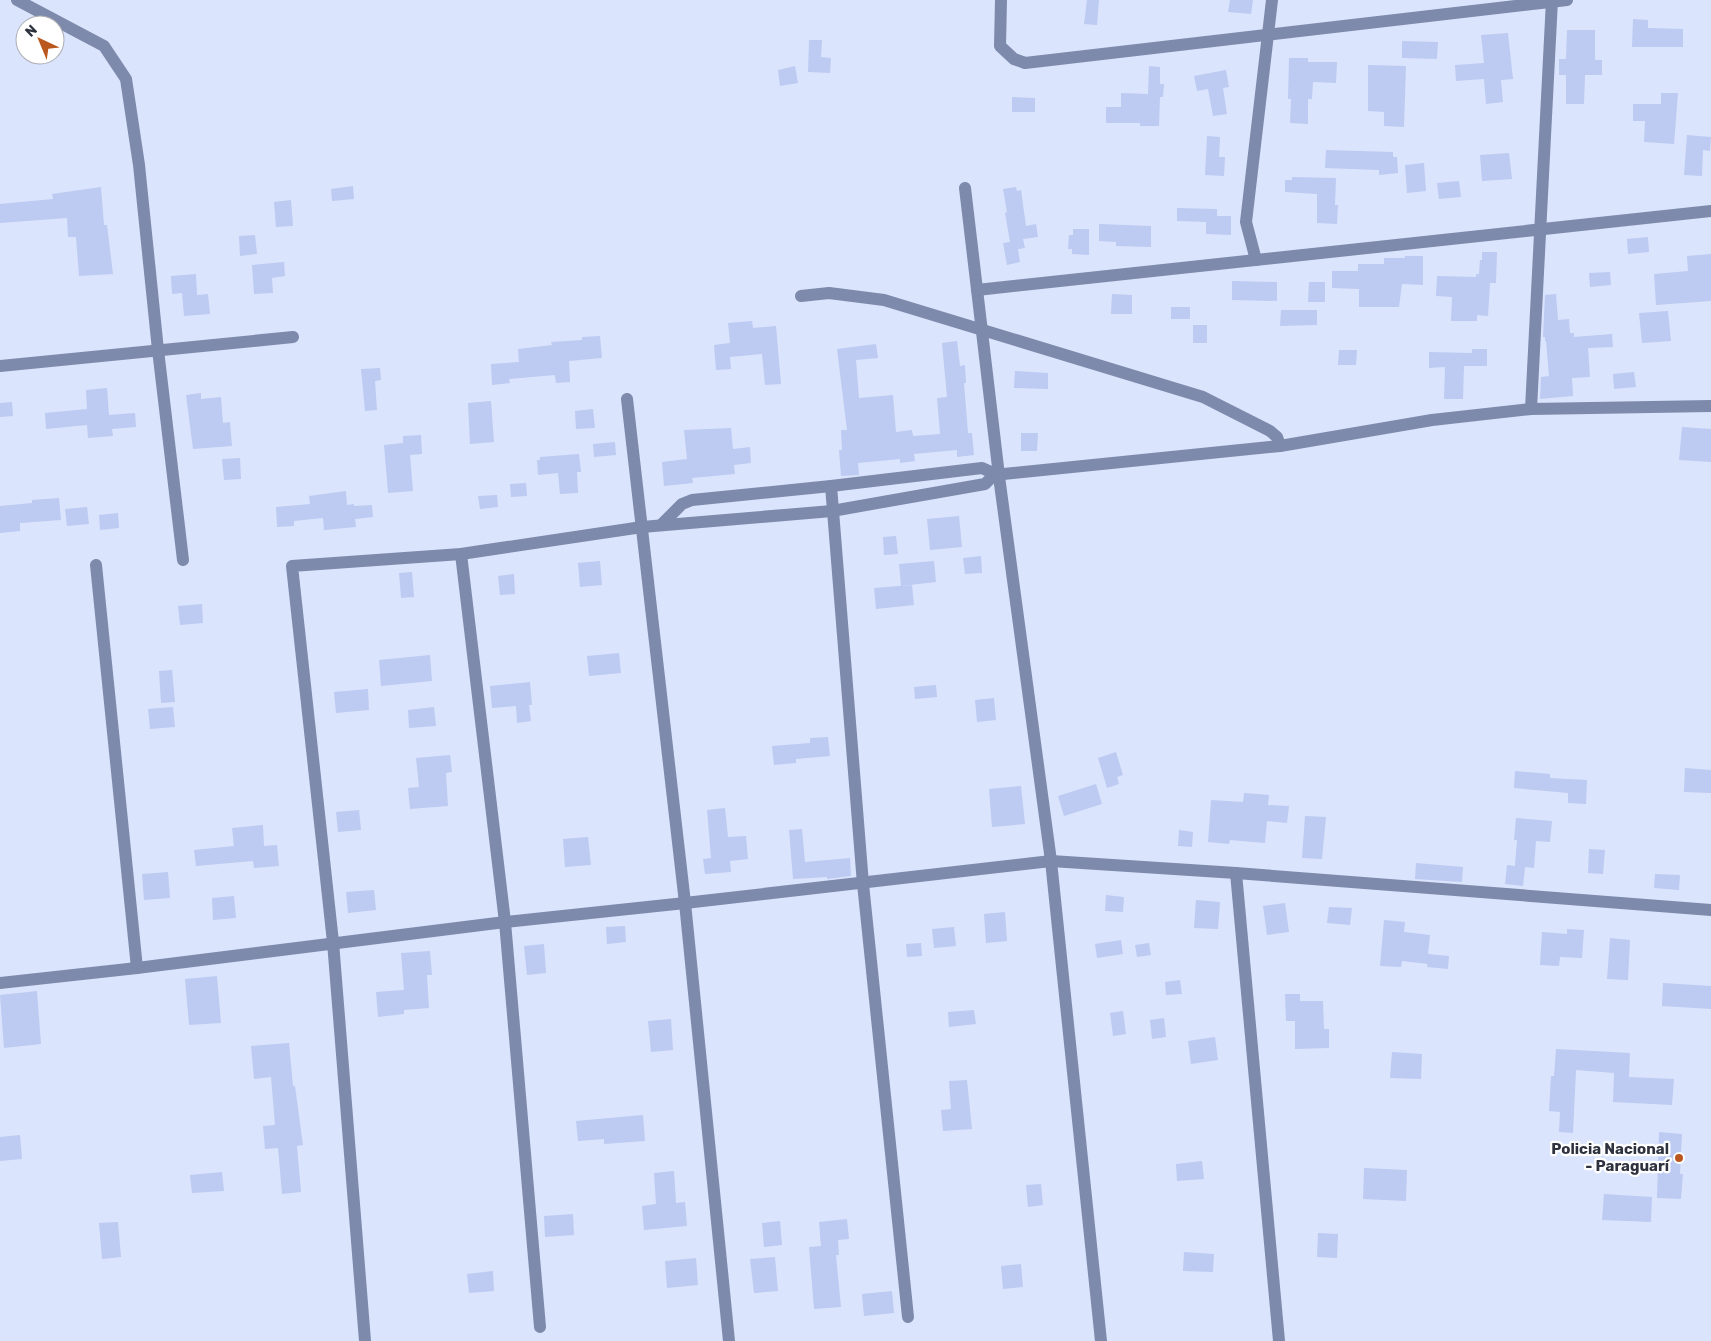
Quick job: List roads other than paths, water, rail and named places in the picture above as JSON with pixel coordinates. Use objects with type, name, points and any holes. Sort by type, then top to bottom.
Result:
[{"type":"street","points":[[17,0],[104,46],[126,79],[139,165],[158,350],[183,560]]},
{"type":"street","points":[[1001,0],[1000,46],[1014,59],[1025,63],[1567,0]]},
{"type":"street","points":[[1256,260],[1246,222],[1272,0]]},
{"type":"street","points":[[1531,409],[1552,1]]},
{"type":"street","points":[[965,188],[997,475],[1052,861],[1101,1341]]},
{"type":"street","points":[[977,290],[1711,211]]},
{"type":"street","points":[[801,296],[830,293],[884,300],[1203,398],[1270,431],[1277,437],[1280,446]]},
{"type":"street","points":[[0,366],[293,337]]},
{"type":"street","points":[[627,399],[685,903],[729,1341]]},
{"type":"street","points":[[365,1341],[333,942],[292,566],[461,554],[642,527],[832,511],[985,484],[997,475],[1280,446],[1432,420],[1531,409],[1711,406]]},
{"type":"street","points":[[661,525],[682,504],[692,500],[982,468],[997,475]]},
{"type":"street","points":[[831,486],[863,884],[908,1317]]},
{"type":"street","points":[[461,554],[505,922],[540,1326]]},
{"type":"street","points":[[96,565],[136,968]]},
{"type":"street","points":[[0,983],[505,922],[863,884],[1052,861],[1236,873],[1711,910]]},
{"type":"street","points":[[1236,873],[1279,1341]]},
{"type":"place","name":"Policia Nacional - Paraguarí","points":[[1679,1158]]}]
